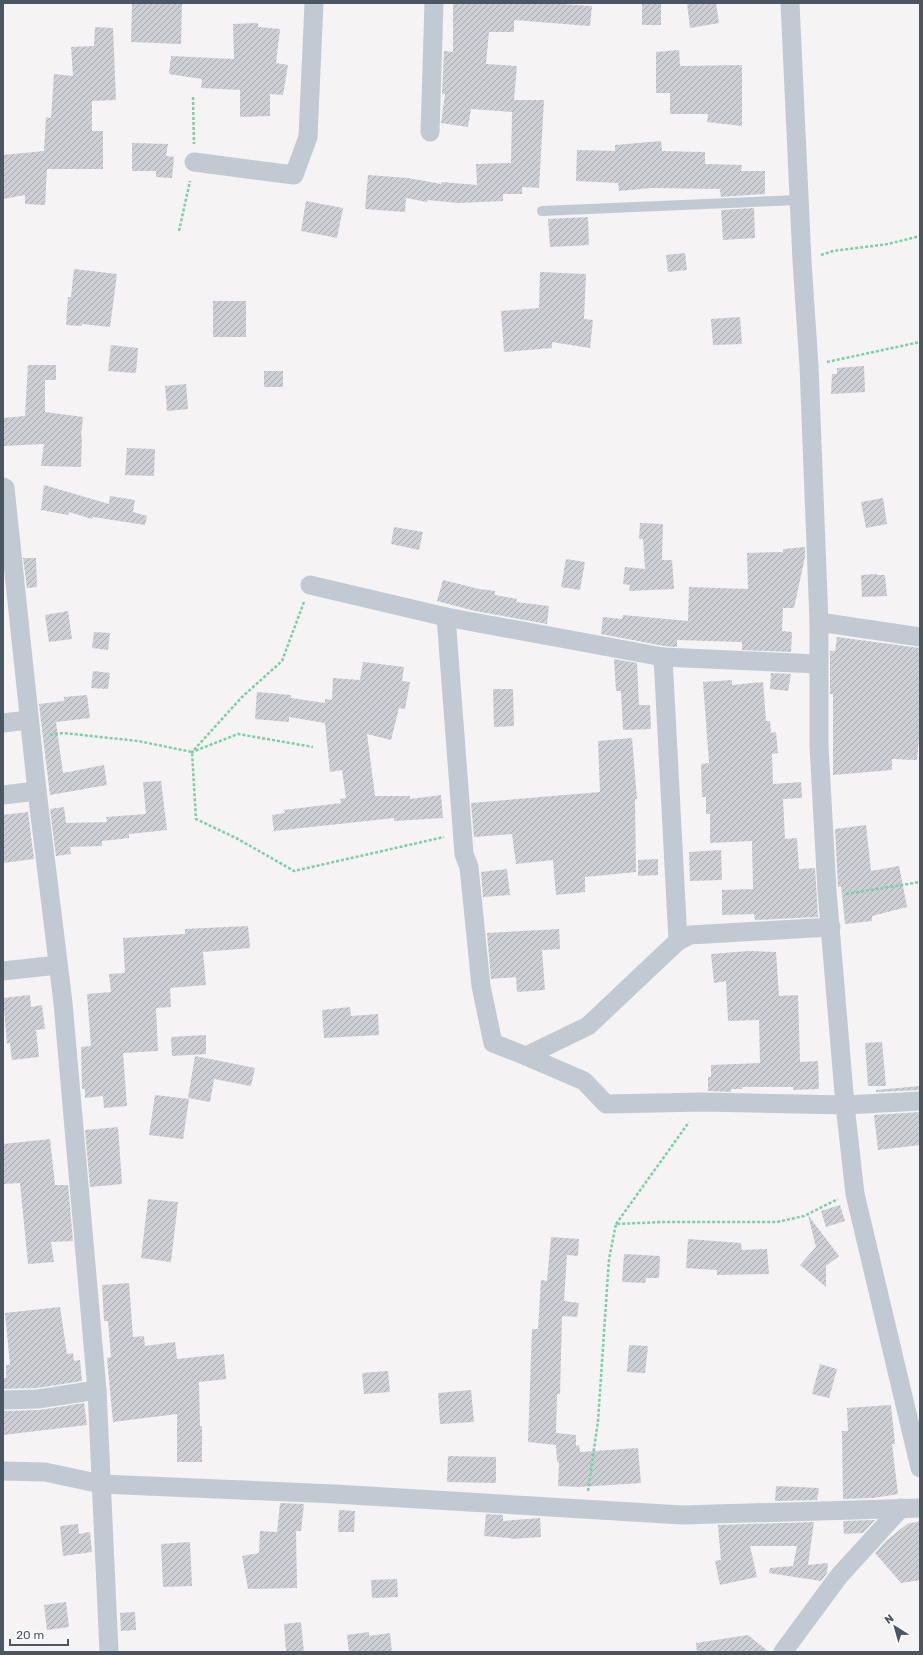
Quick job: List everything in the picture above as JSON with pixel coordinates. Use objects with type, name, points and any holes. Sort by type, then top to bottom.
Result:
[{"type":"street","points":[[194,162],[294,175],[308,138],[314,3]]},
{"type":"street","points":[[430,132],[434,3]]},
{"type":"street","points":[[790,3],[802,261],[809,366],[819,622],[819,746],[828,897],[845,1106],[855,1194],[920,1468]]},
{"type":"street","points":[[3,488],[5,488],[36,791],[58,965],[97,1390],[109,1652]]},
{"type":"street","points":[[310,586],[446,617],[663,657],[818,664]]},
{"type":"street","points":[[446,617],[464,854],[469,867],[481,986],[493,1043],[584,1081],[606,1104],[703,1102],[845,1106],[920,1101]]},
{"type":"street","points":[[819,622],[920,637]]},
{"type":"street","points":[[663,657],[678,941]]},
{"type":"street","points":[[3,723],[30,729]]},
{"type":"street","points":[[3,795],[36,791]]},
{"type":"street","points":[[526,1056],[588,1026],[678,941],[690,935],[831,927]]},
{"type":"street","points":[[3,971],[58,965]]},
{"type":"street","points":[[3,1400],[38,1399],[97,1390]]},
{"type":"street","points":[[3,1471],[45,1472],[101,1484],[343,1494],[682,1515],[920,1508]]},
{"type":"street","points":[[782,1652],[839,1576],[901,1508]]},
{"type":"lane","points":[[542,211],[799,200]]},
{"type":"path","points":[[802,261],[833,251],[888,244],[920,236]]},
{"type":"path","points":[[809,366],[920,342]]},
{"type":"path","points":[[310,586],[282,661],[242,698],[192,752],[196,820],[238,839],[294,871],[462,833]]},
{"type":"path","points":[[30,729],[138,741],[192,752],[238,734],[313,747]]},
{"type":"path","points":[[828,897],[920,882]]},
{"type":"path","points":[[585,1509],[598,1421],[609,1258],[616,1224],[703,1102]]},
{"type":"path","points":[[616,1224],[663,1222],[777,1222],[804,1216],[846,1195],[855,1194]]},
{"type":"building","points":[[132,3],[182,3],[181,44],[131,42]]},
{"type":"building","points":[[453,3],[545,3],[592,6],[590,26],[514,20],[514,32],[489,32],[486,64],[517,66],[514,100],[544,100],[539,188],[522,187],[522,194],[503,194],[503,201],[458,203],[428,200],[427,202],[406,198],[405,212],[365,209],[368,175],[408,178],[441,184],[442,182],[477,185],[476,164],[511,163],[512,112],[471,109],[468,127],[441,123],[445,94],[442,94],[444,51],[453,52]]},
{"type":"building","points":[[687,3],[716,3],[719,23],[690,28]]},
{"type":"building","points":[[642,4],[661,4],[661,25],[642,25]]},
{"type":"building","points":[[258,23],[258,27],[280,29],[276,63],[288,65],[283,95],[270,94],[270,116],[240,117],[240,90],[201,88],[202,79],[169,74],[171,56],[234,59],[233,24]]},
{"type":"building","points":[[95,27],[113,28],[116,100],[92,101],[92,131],[103,131],[103,169],[47,169],[45,205],[25,204],[25,195],[3,199],[3,155],[44,151],[46,117],[51,118],[54,74],[73,76],[71,47],[94,46]]},
{"type":"building","points":[[679,50],[680,66],[742,65],[742,126],[707,122],[708,114],[670,114],[670,93],[656,93],[656,52]]},
{"type":"building","points":[[661,141],[662,151],[705,152],[705,164],[742,165],[741,171],[765,171],[765,194],[721,197],[720,189],[652,188],[619,191],[618,183],[576,181],[577,150],[615,151],[615,145]]},
{"type":"building","points":[[132,143],[168,144],[166,156],[174,157],[172,178],[156,177],[156,171],[132,171]]},
{"type":"building","points":[[306,201],[343,208],[337,238],[301,231]]},
{"type":"building","points":[[754,208],[755,238],[723,240],[721,210]]},
{"type":"building","points":[[588,217],[589,245],[550,247],[548,219]]},
{"type":"building","points":[[685,253],[687,270],[668,272],[666,255]]},
{"type":"building","points":[[74,269],[117,274],[110,327],[82,324],[82,326],[66,325],[68,297],[71,297]]},
{"type":"building","points":[[540,272],[586,274],[584,319],[593,320],[590,348],[552,342],[552,348],[504,352],[501,311],[539,308]]},
{"type":"building","points":[[213,301],[246,301],[246,337],[213,337]]},
{"type":"building","points":[[740,317],[742,344],[713,345],[711,319]]},
{"type":"building","points":[[111,345],[138,348],[136,373],[108,371]]},
{"type":"building","points":[[28,365],[56,365],[56,380],[45,380],[45,412],[83,417],[81,436],[81,467],[41,466],[44,444],[3,446],[3,418],[25,416]]},
{"type":"building","points":[[864,366],[865,392],[831,394],[832,374],[837,374],[837,368]]},
{"type":"building","points":[[264,371],[283,371],[283,387],[264,387]]},
{"type":"building","points":[[186,384],[188,409],[167,411],[165,386]]},
{"type":"building","points":[[127,448],[155,449],[154,476],[125,475]]},
{"type":"building","points":[[44,485],[109,504],[110,496],[135,500],[133,512],[147,516],[145,525],[93,517],[92,519],[69,512],[68,515],[41,510]]},
{"type":"building","points":[[883,498],[887,524],[866,528],[861,502]]},
{"type":"building","points":[[640,523],[663,524],[662,560],[672,560],[674,589],[629,591],[630,585],[623,584],[625,567],[645,569],[643,539],[639,539]]},
{"type":"building","points":[[394,527],[423,532],[419,550],[391,544]]},
{"type":"building","points":[[805,547],[805,557],[794,608],[783,608],[782,631],[792,632],[791,652],[742,650],[742,642],[677,640],[677,647],[664,646],[601,634],[603,617],[622,619],[623,615],[688,621],[689,587],[748,589],[747,553],[783,552],[783,549]]},
{"type":"building","points":[[23,558],[36,558],[37,587],[27,588]]},
{"type":"building","points":[[566,559],[585,562],[580,590],[561,587]]},
{"type":"building","points":[[861,575],[885,575],[887,596],[862,597]]},
{"type":"building","points":[[443,580],[479,589],[495,591],[495,595],[517,599],[516,602],[549,606],[547,624],[475,611],[437,601]]},
{"type":"building","points":[[68,611],[72,639],[49,642],[45,615]]},
{"type":"building","points":[[94,632],[110,633],[108,650],[92,648]]},
{"type":"building","points":[[837,637],[920,648],[920,728],[917,760],[892,759],[892,770],[833,775],[833,694],[830,694],[830,651],[835,651]]},
{"type":"building","points":[[614,659],[637,663],[639,705],[650,705],[651,729],[623,730],[621,691],[616,691]]},
{"type":"building","points":[[363,662],[404,667],[402,681],[410,682],[405,709],[399,708],[391,740],[367,734],[375,796],[410,796],[410,799],[441,795],[443,818],[394,821],[394,818],[274,831],[272,815],[285,813],[284,810],[341,803],[340,799],[346,798],[342,770],[330,772],[325,723],[289,717],[289,722],[255,719],[257,692],[291,695],[291,698],[325,703],[325,699],[332,700],[333,678],[360,680]]},
{"type":"building","points":[[93,671],[110,673],[108,689],[91,688]]},
{"type":"building","points":[[771,673],[791,674],[788,691],[770,689]]},
{"type":"building","points":[[732,680],[732,685],[763,682],[766,721],[770,721],[771,733],[776,732],[778,753],[772,754],[773,784],[801,782],[802,798],[783,799],[785,839],[797,838],[799,869],[815,868],[818,917],[755,920],[754,914],[722,915],[722,890],[753,889],[752,841],[710,843],[710,814],[706,814],[706,797],[702,797],[701,764],[709,763],[703,682]]},
{"type":"building","points":[[493,689],[513,689],[514,726],[494,727]]},
{"type":"building","points":[[87,695],[90,718],[56,722],[63,773],[104,765],[107,785],[50,795],[39,704],[64,701],[64,697]]},
{"type":"building","points":[[632,738],[637,799],[635,799],[636,872],[585,877],[585,892],[556,895],[553,860],[516,864],[512,834],[474,837],[471,803],[600,792],[598,741]]},
{"type":"building","points":[[161,781],[167,830],[129,834],[129,838],[102,841],[102,846],[70,847],[71,854],[56,856],[50,809],[64,807],[66,823],[107,822],[106,817],[146,814],[143,782]]},
{"type":"building","points":[[28,812],[34,859],[3,863],[3,815]]},
{"type":"building","points":[[866,825],[871,871],[899,866],[907,907],[872,916],[872,921],[845,924],[841,886],[838,887],[835,829]]},
{"type":"building","points":[[721,850],[722,880],[690,881],[689,852]]},
{"type":"building","points":[[658,859],[658,875],[638,876],[638,860]]},
{"type":"building","points":[[507,869],[510,895],[483,897],[481,872]]},
{"type":"building","points":[[248,926],[250,948],[203,952],[206,985],[170,988],[171,1007],[156,1008],[158,1051],[123,1053],[127,1106],[104,1108],[103,1096],[85,1098],[85,1089],[82,1089],[81,1047],[91,1046],[87,994],[111,992],[109,974],[125,973],[123,938],[185,934],[185,929]]},
{"type":"building","points":[[559,929],[560,949],[542,950],[545,990],[517,992],[516,977],[491,979],[487,933]]},
{"type":"building","points":[[749,951],[776,952],[779,996],[798,995],[800,1062],[818,1061],[819,1089],[793,1090],[793,1087],[742,1087],[742,1089],[731,1089],[731,1092],[708,1091],[708,1077],[711,1077],[711,1065],[760,1063],[759,1020],[728,1021],[726,981],[714,983],[711,954]]},
{"type":"building","points":[[30,995],[31,1007],[42,1005],[45,1029],[36,1030],[39,1057],[12,1060],[10,1043],[7,1044],[3,998]]},
{"type":"building","points":[[350,1007],[351,1016],[378,1014],[379,1035],[324,1038],[322,1010]]},
{"type":"building","points":[[206,1035],[206,1054],[172,1056],[171,1037]]},
{"type":"building","points":[[882,1042],[886,1086],[868,1086],[865,1043]]},
{"type":"building","points":[[195,1056],[255,1068],[251,1086],[214,1079],[210,1102],[188,1098]]},
{"type":"building","points":[[920,1086],[920,1090],[876,1092],[876,1090]]},
{"type":"building","points":[[155,1095],[189,1099],[183,1139],[149,1135]]},
{"type":"building","points":[[920,1112],[920,1145],[878,1150],[874,1115]]},
{"type":"building","points":[[118,1127],[122,1184],[90,1187],[85,1130]]},
{"type":"building","points":[[50,1139],[55,1185],[68,1185],[73,1241],[51,1242],[54,1262],[28,1264],[20,1183],[3,1184],[3,1144]]},
{"type":"building","points":[[148,1199],[178,1202],[171,1262],[141,1258]]},
{"type":"building","points":[[840,1205],[845,1221],[826,1227],[821,1211]]},
{"type":"building","points":[[808,1215],[839,1256],[826,1266],[826,1287],[800,1265],[816,1247]]},
{"type":"building","points":[[551,1237],[579,1239],[578,1256],[567,1255],[564,1301],[579,1303],[577,1317],[562,1316],[560,1394],[557,1394],[556,1433],[576,1435],[576,1446],[579,1445],[580,1452],[638,1448],[641,1483],[579,1487],[558,1486],[559,1462],[557,1462],[556,1445],[528,1442],[532,1329],[538,1329],[541,1280],[547,1281]]},
{"type":"building","points":[[688,1239],[741,1243],[742,1250],[767,1249],[769,1274],[717,1275],[717,1270],[686,1268]]},
{"type":"building","points":[[624,1254],[660,1256],[659,1278],[646,1278],[645,1283],[622,1282]]},
{"type":"building","points":[[129,1283],[133,1337],[144,1336],[145,1346],[175,1342],[177,1359],[224,1354],[226,1379],[199,1382],[200,1426],[202,1426],[202,1462],[177,1462],[177,1414],[113,1422],[107,1358],[111,1357],[108,1321],[104,1321],[102,1285]]},
{"type":"building","points":[[60,1307],[67,1354],[73,1353],[74,1361],[80,1360],[82,1381],[37,1388],[3,1389],[3,1378],[6,1378],[6,1365],[10,1365],[5,1313]]},
{"type":"building","points":[[629,1345],[648,1346],[645,1373],[627,1372]]},
{"type":"building","points":[[820,1364],[837,1369],[829,1398],[812,1394]]},
{"type":"building","points":[[388,1371],[390,1392],[364,1394],[362,1373]]},
{"type":"building","points":[[471,1390],[474,1422],[440,1424],[438,1393]]},
{"type":"building","points":[[84,1403],[87,1425],[3,1435],[3,1411],[40,1410]]},
{"type":"building","points":[[891,1405],[895,1444],[892,1444],[898,1494],[873,1498],[843,1499],[842,1431],[848,1431],[847,1408]]},
{"type":"building","points":[[448,1456],[496,1457],[496,1483],[447,1482]]},
{"type":"building","points":[[776,1486],[819,1488],[817,1500],[775,1501]]},
{"type":"building","points":[[280,1503],[304,1504],[301,1531],[296,1531],[297,1588],[248,1589],[242,1556],[259,1553],[260,1531],[277,1532]]},
{"type":"building","points":[[339,1510],[355,1511],[354,1532],[338,1532]]},
{"type":"building","points":[[486,1514],[503,1515],[503,1521],[540,1518],[541,1537],[511,1539],[484,1536]]},
{"type":"building","points":[[875,1520],[863,1533],[844,1534],[843,1521]]},
{"type":"building","points":[[920,1521],[920,1580],[901,1583],[875,1553],[886,1541],[907,1524]]},
{"type":"building","points":[[814,1522],[808,1565],[828,1563],[827,1573],[821,1581],[769,1573],[770,1568],[793,1566],[797,1546],[750,1546],[757,1577],[720,1585],[715,1561],[721,1560],[718,1525]]},
{"type":"building","points":[[78,1524],[79,1534],[90,1532],[92,1552],[63,1556],[60,1526]]},
{"type":"building","points":[[190,1542],[192,1586],[163,1587],[161,1544]]},
{"type":"building","points":[[397,1579],[398,1597],[372,1598],[371,1580]]},
{"type":"building","points":[[66,1602],[69,1627],[47,1630],[44,1605]]},
{"type":"building","points":[[135,1612],[136,1630],[121,1631],[120,1613]]},
{"type":"building","points":[[301,1622],[304,1652],[286,1652],[284,1624]]},
{"type":"building","points":[[369,1632],[369,1636],[390,1633],[392,1652],[349,1652],[347,1635]]},
{"type":"building","points":[[748,1635],[769,1652],[697,1652],[696,1643]]}]
